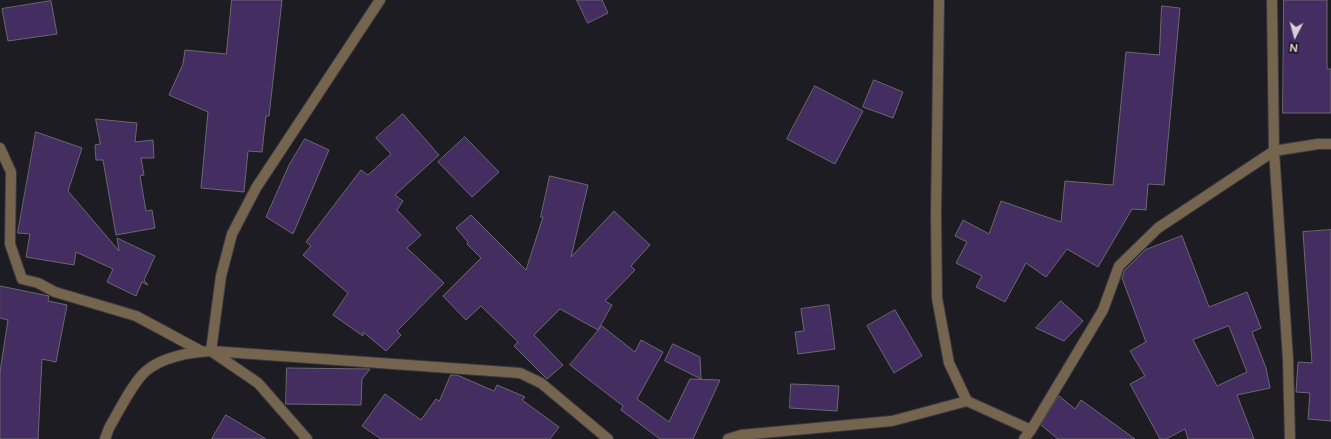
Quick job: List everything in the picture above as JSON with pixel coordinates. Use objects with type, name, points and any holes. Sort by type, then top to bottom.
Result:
[{"type":"street","points":[[206,351],[221,276],[232,234],[256,188],[380,0]]},
{"type":"street","points":[[939,0],[936,207],[937,298],[949,363],[967,401]]},
{"type":"street","points":[[1272,0],[1274,151],[1288,359],[1290,439]]},
{"type":"street","points":[[1024,439],[1032,430],[1103,310],[1119,266],[1158,228],[1274,151],[1318,144],[1331,144]]},
{"type":"street","points":[[0,148],[11,172],[10,244],[22,279],[38,283],[55,292],[136,316],[206,351],[258,383],[307,439]]},
{"type":"street","points":[[105,439],[109,428],[146,371],[162,361],[206,351],[520,373],[541,383],[608,439]]},
{"type":"street","points":[[728,439],[741,435],[892,421],[967,401],[1032,430]]},
{"type":"building","points":[[232,0],[282,0],[269,116],[266,116],[262,152],[248,151],[244,192],[201,188],[208,112],[169,95],[183,64],[185,50],[226,54]]},
{"type":"building","points":[[577,0],[602,0],[608,13],[588,23]]},
{"type":"building","points":[[1284,0],[1327,0],[1327,69],[1331,69],[1331,113],[1283,113]]},
{"type":"building","points":[[51,1],[57,34],[8,41],[2,9]]},
{"type":"building","points":[[1162,6],[1180,8],[1164,185],[1148,184],[1146,210],[1132,209],[1098,267],[1067,249],[1046,277],[1026,263],[1005,302],[976,287],[982,276],[956,263],[967,242],[955,236],[963,220],[989,234],[1001,201],[1061,222],[1065,181],[1113,185],[1126,52],[1159,55]]},
{"type":"building","points":[[874,80],[903,92],[893,118],[863,107]]},
{"type":"building","points":[[815,86],[863,111],[835,164],[787,139]]},
{"type":"building","points":[[403,114],[439,155],[395,195],[403,201],[397,210],[421,235],[407,248],[444,283],[397,331],[401,335],[386,351],[363,332],[363,336],[333,315],[348,293],[303,255],[311,246],[306,242],[361,170],[368,175],[391,154],[376,138]]},
{"type":"building","points":[[96,119],[137,123],[135,142],[153,140],[154,158],[141,158],[144,175],[140,176],[146,211],[152,210],[155,228],[116,235],[103,160],[96,160],[95,145],[100,144]]},
{"type":"building","points":[[36,132],[82,148],[68,191],[119,251],[117,238],[155,256],[144,280],[148,285],[142,282],[136,296],[107,282],[113,269],[76,252],[74,265],[26,257],[30,234],[18,233]]},
{"type":"building","points":[[465,137],[499,172],[472,197],[438,162]]},
{"type":"building","points":[[305,139],[329,150],[293,234],[266,217],[289,165]]},
{"type":"building","points":[[550,176],[588,185],[571,257],[614,211],[650,245],[631,266],[635,270],[605,301],[612,305],[598,330],[560,309],[534,335],[563,365],[547,379],[514,346],[518,342],[481,306],[466,320],[443,296],[481,258],[467,244],[468,242],[456,228],[471,215],[526,270],[543,217],[541,217]]},
{"type":"building","points":[[1331,230],[1331,421],[1308,419],[1310,393],[1296,392],[1298,362],[1312,363],[1303,232]]},
{"type":"building","points":[[1182,236],[1209,307],[1247,292],[1261,328],[1252,332],[1266,368],[1270,388],[1237,395],[1254,439],[1188,439],[1185,429],[1166,439],[1160,439],[1130,384],[1145,376],[1130,351],[1146,342],[1122,278],[1125,270],[1145,250]],"holes":[[[1229,326],[1247,372],[1217,386],[1193,340]]]},
{"type":"building","points":[[0,286],[49,296],[48,301],[67,305],[56,362],[42,359],[38,439],[0,439],[0,372],[8,320],[0,318]]},
{"type":"building","points":[[1061,301],[1083,321],[1064,341],[1036,328]]},
{"type":"building","points":[[829,305],[835,349],[798,354],[795,332],[804,331],[801,309]]},
{"type":"building","points":[[895,310],[922,356],[894,373],[867,326]]},
{"type":"building","points":[[602,326],[635,352],[641,340],[663,352],[637,399],[669,422],[690,379],[720,380],[693,439],[660,439],[621,410],[623,406],[570,365]]},
{"type":"building","points":[[673,344],[700,357],[701,379],[665,361]]},
{"type":"building","points":[[287,368],[370,369],[362,379],[361,405],[286,404]]},
{"type":"building","points":[[451,375],[457,375],[494,391],[497,385],[525,397],[522,400],[559,427],[550,439],[381,439],[362,426],[385,394],[421,420],[436,399],[439,401]]},
{"type":"building","points":[[791,384],[839,386],[837,411],[790,408]]},
{"type":"building","points":[[1059,396],[1075,409],[1081,400],[1135,439],[1058,439],[1041,425]]},
{"type":"building","points":[[226,415],[266,439],[212,439]]}]
